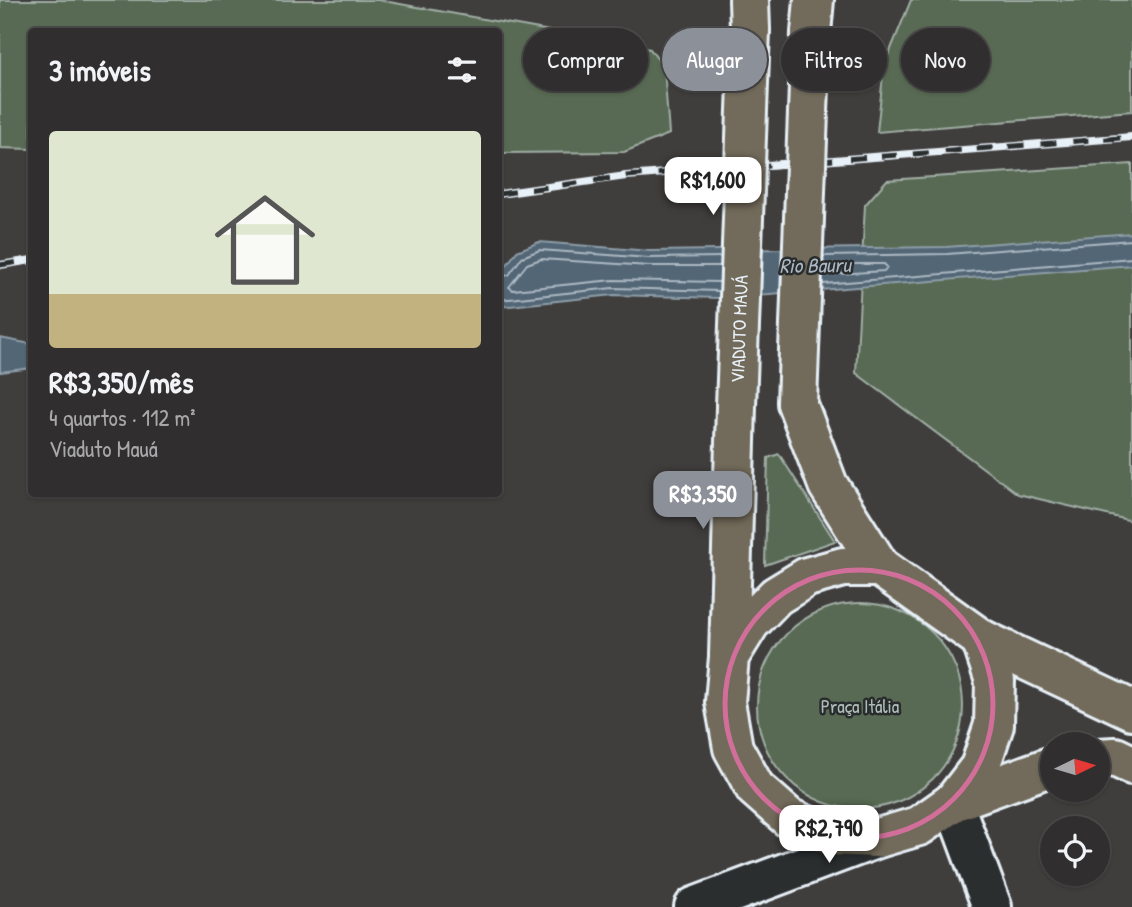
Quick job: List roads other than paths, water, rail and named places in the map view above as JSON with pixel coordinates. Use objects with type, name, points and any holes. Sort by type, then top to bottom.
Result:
[{"type":"main road","name":"VIADUTO MAUÁ","points":[[729,657],[749,15]]},
{"type":"main road","points":[[812,17],[797,403],[828,485],[880,568],[981,639],[1132,710]]},
{"type":"main road","points":[[880,568],[843,567],[807,577],[776,596],[750,623],[729,657],[725,702],[733,748],[755,788],[789,818],[800,823],[832,836],[878,838],[919,826],[953,802],[1040,770]]},
{"type":"main road","points":[[953,802],[980,767],[994,725],[995,681],[981,639]]},
{"type":"main road","points":[[1110,757],[1132,765]]},
{"type":"street","points":[[953,802],[992,907]]},
{"type":"street","points":[[706,903],[878,838]]},
{"type":"water","name":"Rio Bauru","points":[[1132,233],[1132,265],[719,298],[614,295],[502,307],[502,270],[517,251],[539,242],[650,251],[946,247]]},
{"type":"water","points":[[0,338],[28,343],[28,368],[0,372]]},
{"type":"railway","points":[[502,194],[626,176],[1132,137]]},
{"type":"railway","points":[[0,265],[28,261]]},
{"type":"park label","name":"Praça Itália","points":[[860,706]]}]
